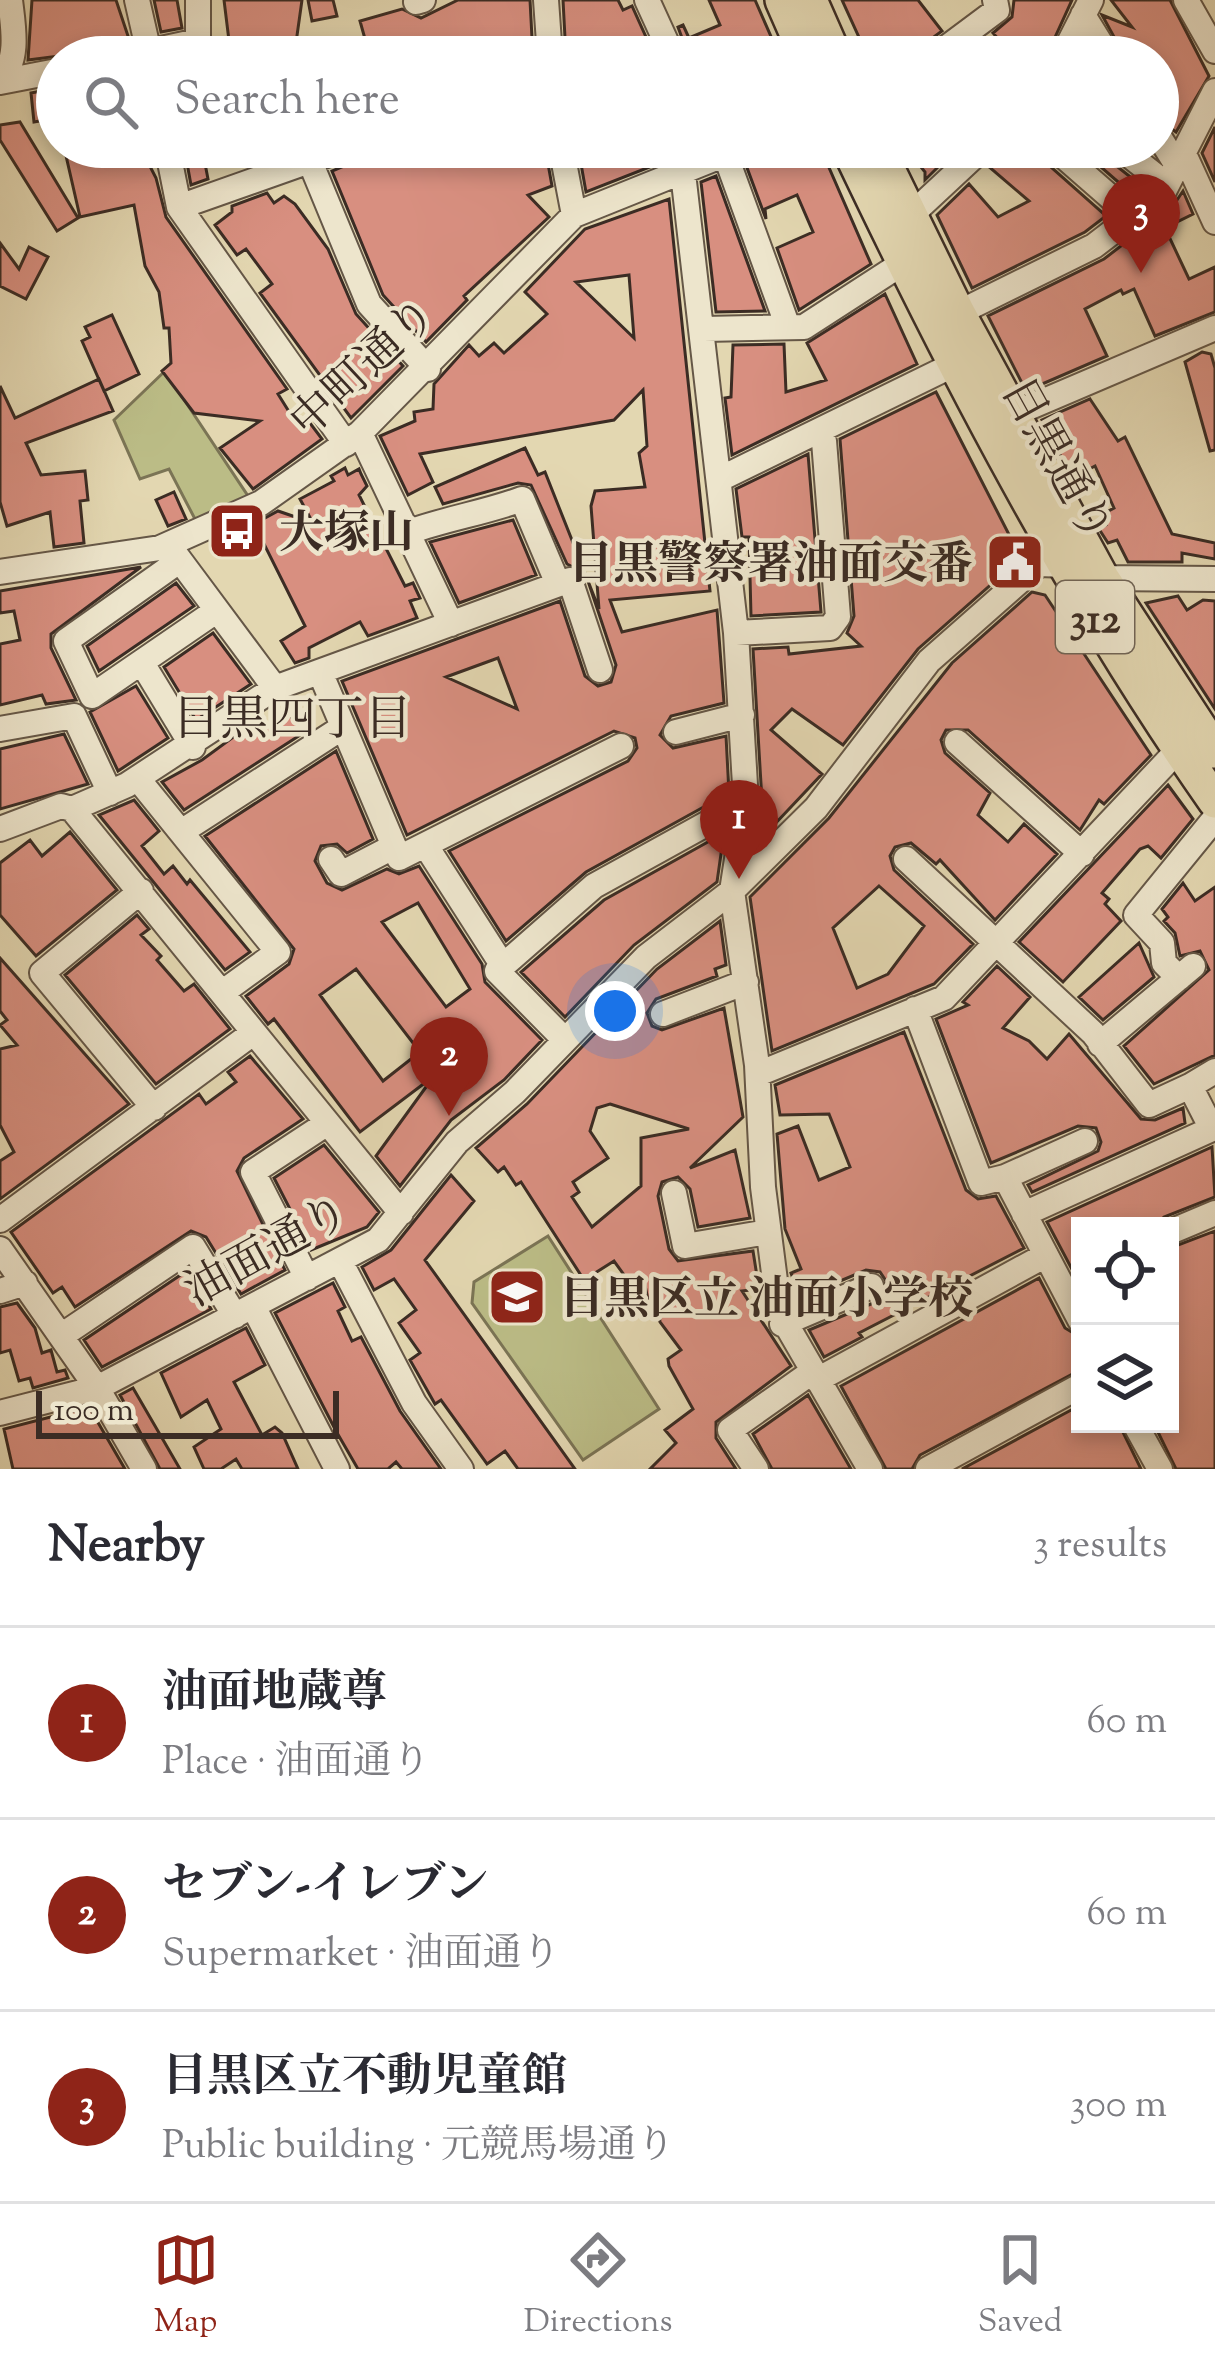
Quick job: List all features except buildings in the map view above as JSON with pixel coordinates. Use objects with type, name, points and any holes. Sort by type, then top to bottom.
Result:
[{"type":"main road","points":[[782,0],[798,36]]},
{"type":"main road","points":[[810,0],[826,36]]},
{"type":"main road","name":"目黒通り","points":[[858,168],[955,364],[1000,420],[1215,751]]},
{"type":"main road","name":"目黒通り","points":[[888,168],[958,313],[1000,420],[1067,565],[1112,648],[1215,801]]},
{"type":"street","points":[[0,81],[7,73],[14,38],[10,0]]},
{"type":"street","points":[[137,0],[140,36]]},
{"type":"street","points":[[198,0],[198,36]]},
{"type":"street","points":[[546,0],[549,36]]},
{"type":"street","points":[[647,0],[663,36]]},
{"type":"street","points":[[962,36],[997,10],[995,0]]},
{"type":"street","points":[[1186,0],[1215,51]]},
{"type":"street","points":[[1073,36],[1087,8]]},
{"type":"street","points":[[1087,8],[1100,36]]},
{"type":"street","points":[[0,81],[36,75]]},
{"type":"street","points":[[1179,163],[1215,91]]},
{"type":"street","points":[[171,168],[179,207],[353,439],[409,532],[451,624]]},
{"type":"street","points":[[179,207],[285,168]]},
{"type":"street","points":[[313,168],[369,304],[428,369]]},
{"type":"street","points":[[565,168],[574,215]]},
{"type":"street","name":"中町通り","points":[[0,572],[174,553],[261,503],[353,439],[428,369],[574,215],[665,168]]},
{"type":"street","points":[[684,168],[736,634],[746,802],[732,891],[758,1074],[768,1232],[782,1324],[870,1469]]},
{"type":"street","points":[[739,168],[788,327]]},
{"type":"street","points":[[911,215],[961,168]]},
{"type":"street","points":[[1077,168],[1132,216]]},
{"type":"street","points":[[958,313],[1094,245],[1132,216],[1176,169],[1215,222]]},
{"type":"street","points":[[704,329],[804,327],[903,263]]},
{"type":"street","points":[[1000,420],[1215,328]]},
{"type":"street","points":[[722,478],[955,364]]},
{"type":"street","points":[[736,634],[830,628],[838,617],[824,441],[818,432]]},
{"type":"street","points":[[409,532],[470,510],[484,513],[522,499],[564,582],[599,670]]},
{"type":"street","points":[[216,611],[92,696],[66,641],[174,553],[275,688]]},
{"type":"street","name":"油面通り","points":[[0,1413],[97,1388],[379,1240],[458,1142],[646,957],[732,891],[830,794],[929,661],[1039,564],[1067,565]]},
{"type":"street","points":[[1067,565],[1102,578],[1215,580]]},
{"type":"street","points":[[72,809],[193,747],[275,688],[564,582]]},
{"type":"street","points":[[142,664],[193,747]]},
{"type":"street","points":[[320,673],[399,858],[621,746]]},
{"type":"street","points":[[676,732],[742,715]]},
{"type":"street","points":[[0,729],[74,716],[110,793]]},
{"type":"street","points":[[181,832],[340,729]]},
{"type":"street","points":[[957,742],[1082,854]]},
{"type":"street","points":[[758,1074],[944,998],[1179,749]]},
{"type":"street","points":[[138,778],[278,952],[223,992]]},
{"type":"street","points":[[564,1039],[497,971],[594,886],[746,802]]},
{"type":"street","points":[[0,829],[61,806],[72,809],[401,1213]]},
{"type":"street","points":[[1100,1044],[1186,972],[1164,963],[1162,943],[1136,915],[1215,818]]},
{"type":"street","points":[[426,846],[503,966]]},
{"type":"street","points":[[331,859],[341,874],[391,848]]},
{"type":"street","points":[[906,859],[1100,1044],[1149,1106],[1215,1071]]},
{"type":"street","points":[[141,891],[42,973],[154,1108]]},
{"type":"street","points":[[663,1014],[746,982]]},
{"type":"street","points":[[915,1009],[981,1183],[1085,1142]]},
{"type":"street","points":[[0,1220],[253,1034]]},
{"type":"street","points":[[1024,1214],[1214,1130],[1190,1086]]},
{"type":"street","points":[[307,1278],[253,1172],[326,1124]]},
{"type":"street","points":[[1005,1177],[1071,1303]]},
{"type":"street","points":[[674,1192],[685,1246],[768,1232]]},
{"type":"street","points":[[1179,1228],[1215,1213]]},
{"type":"street","points":[[61,1336],[193,1247],[244,1311],[337,1469]]},
{"type":"street","points":[[0,1249],[12,1287],[61,1336],[144,1469]]},
{"type":"street","points":[[756,1469],[730,1430],[814,1376],[1046,1255]]},
{"type":"street","points":[[340,1261],[414,1402],[461,1469]]},
{"type":"street","points":[[782,1324],[871,1286]]},
{"type":"street","points":[[928,1469],[1071,1391]]},
{"type":"street","points":[[1140,1433],[1160,1469]]},
{"type":"green space","points":[[165,371],[248,496],[196,521],[169,469],[140,479],[114,420]]},
{"type":"green space","points":[[548,1236],[659,1409],[583,1460],[472,1303],[474,1282]]},
{"type":"place","name":"目黒区立不動児童館","points":[[1141,273]]},
{"type":"place","name":"大塚山","points":[[237,531]]},
{"type":"place","name":"目黒警察署油面交番","points":[[1015,562]]},
{"type":"place","name":"油面地蔵尊","points":[[739,879]]},
{"type":"place","name":"セブン-イレブン","points":[[449,1116]]},
{"type":"place","name":"目黒区立 油面小学校","points":[[517,1297]]},
{"type":"district","name":"目黒四丁目","points":[[292,717]]}]
